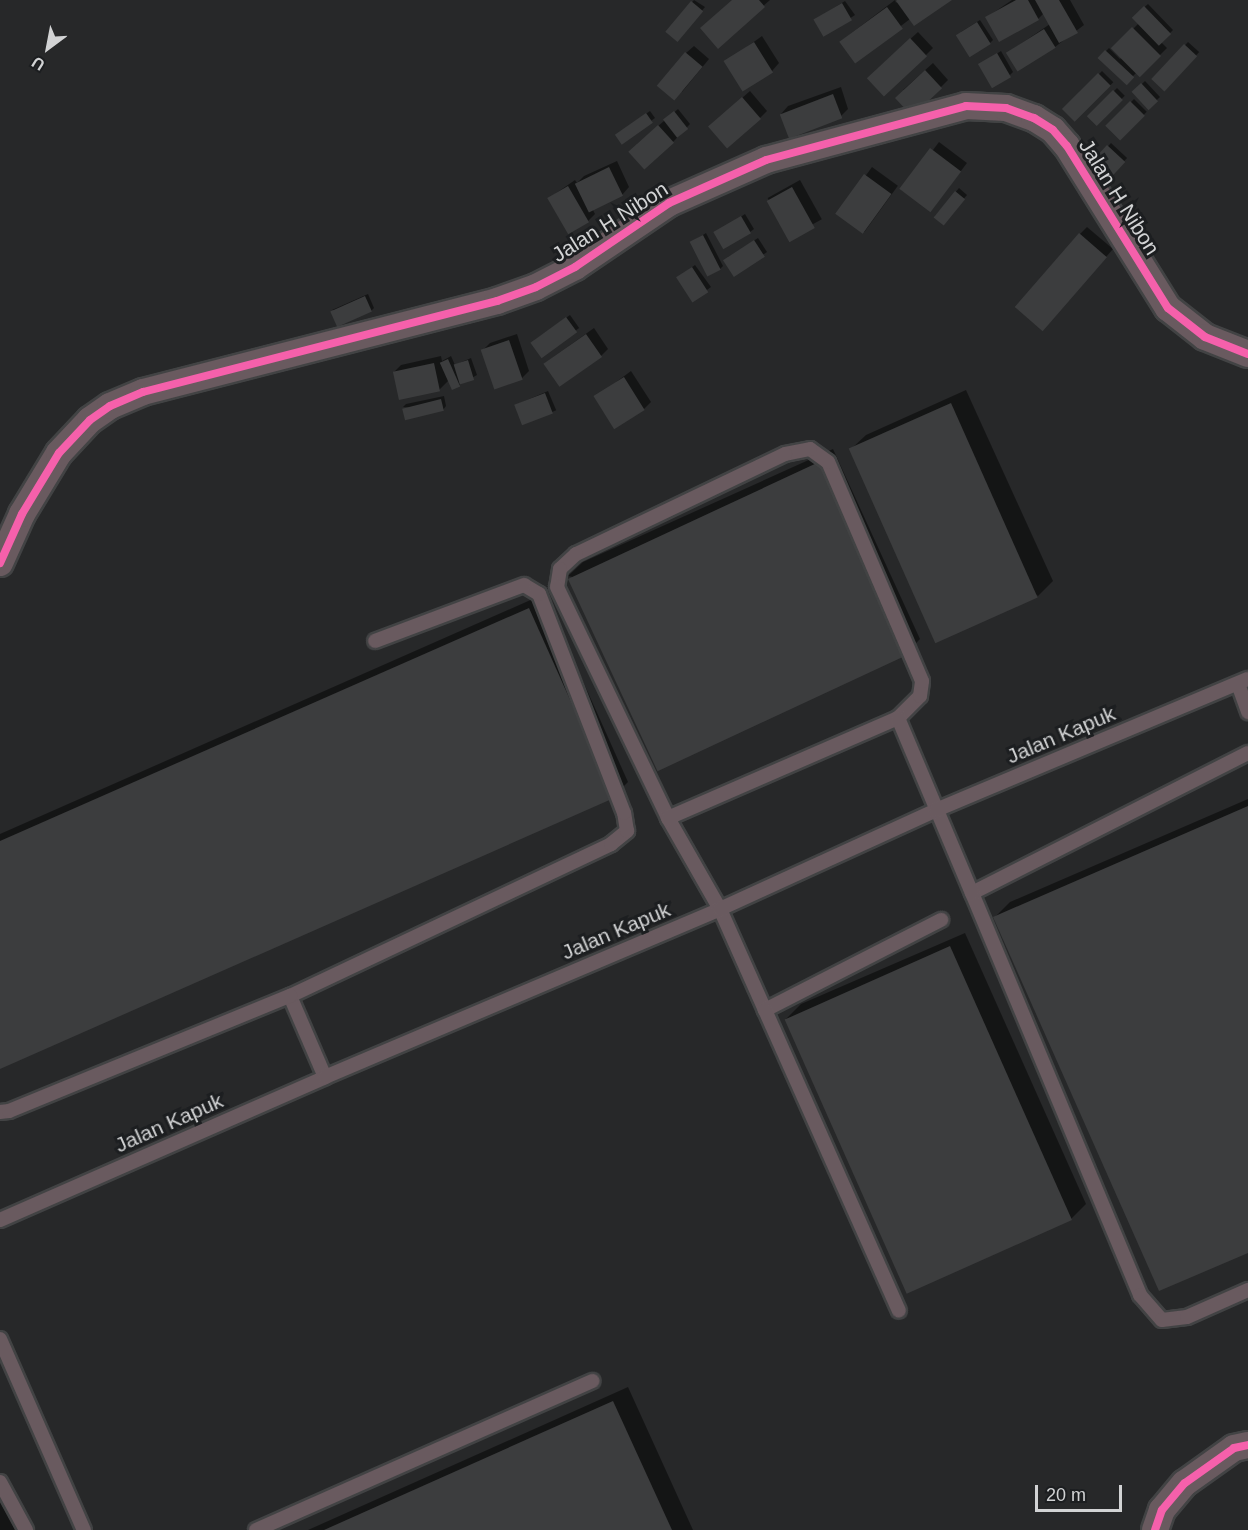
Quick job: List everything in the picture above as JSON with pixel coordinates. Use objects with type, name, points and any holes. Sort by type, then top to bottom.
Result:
[{"type":"street","name":"Jalan H Nibon","points":[[0,563],[22,514],[59,453],[90,420],[110,406],[143,392],[497,301],[536,287],[575,267],[669,203],[766,160],[966,106],[1006,108],[1034,118],[1053,130],[1067,146],[1168,308],[1205,338],[1248,354]]},
{"type":"street","points":[[1155,1530],[1162,1510],[1185,1483],[1234,1448],[1248,1445]]},
{"type":"lane","points":[[668,818],[898,718],[920,696],[922,681],[828,462],[810,449],[785,453],[576,554],[560,569],[557,587],[668,818],[720,909],[899,1311]]},
{"type":"lane","points":[[0,1112],[9,1111],[290,996],[611,844],[627,831],[624,813],[539,594],[524,585],[375,641]]},
{"type":"lane","points":[[1243,682],[1248,712]]},
{"type":"lane","name":"Jalan Kapuk","points":[[0,1220],[325,1077],[720,909],[936,810],[1243,682]]},
{"type":"lane","points":[[898,718],[1140,1295],[1162,1320],[1187,1317],[1248,1290]]},
{"type":"lane","points":[[972,893],[1248,753]]},
{"type":"lane","points":[[765,1010],[941,920]]},
{"type":"lane","points":[[290,996],[325,1077]]},
{"type":"lane","points":[[0,1339],[84,1530]]},
{"type":"lane","points":[[256,1530],[592,1381]]},
{"type":"lane","points":[[0,1482],[26,1530]]},
{"type":"building","points":[[732,0],[759,0],[765,7],[718,49],[700,28]]},
{"type":"building","points":[[897,0],[952,0],[914,26],[896,1]]},
{"type":"building","points":[[1016,0],[1028,0],[1039,20],[999,42],[985,17]]},
{"type":"building","points":[[1035,0],[1059,0],[1078,33],[1059,43]]},
{"type":"building","points":[[691,1],[703,11],[678,42],[665,32]]},
{"type":"building","points":[[842,3],[852,20],[823,37],[813,20]]},
{"type":"building","points":[[1144,6],[1171,34],[1159,46],[1132,18]]},
{"type":"building","points":[[887,7],[903,29],[855,64],[839,42]]},
{"type":"building","points":[[977,22],[991,44],[970,57],[956,35]]},
{"type":"building","points":[[1132,27],[1161,56],[1140,77],[1111,48]]},
{"type":"building","points":[[1044,29],[1056,48],[1017,72],[1006,53]]},
{"type":"building","points":[[910,38],[927,56],[884,97],[867,78]]},
{"type":"building","points":[[754,42],[773,73],[743,92],[723,61]]},
{"type":"building","points":[[1184,44],[1197,56],[1164,91],[1151,79]]},
{"type":"building","points":[[1105,50],[1134,77],[1127,85],[1097,58]]},
{"type":"building","points":[[685,52],[703,67],[674,100],[657,86]]},
{"type":"building","points":[[997,53],[1011,77],[992,88],[978,64]]},
{"type":"building","points":[[925,70],[942,88],[912,116],[895,98]]},
{"type":"building","points":[[1098,73],[1111,86],[1075,122],[1062,109]]},
{"type":"building","points":[[1141,83],[1158,101],[1149,110],[1131,92]]},
{"type":"building","points":[[1113,90],[1123,100],[1097,126],[1087,116]]},
{"type":"building","points":[[833,94],[842,118],[789,139],[780,114]]},
{"type":"building","points":[[742,97],[761,119],[727,148],[708,127]]},
{"type":"building","points":[[1130,101],[1145,116],[1120,141],[1105,126]]},
{"type":"building","points":[[674,111],[688,129],[677,138],[663,120]]},
{"type":"building","points":[[646,113],[653,123],[622,145],[615,135]]},
{"type":"building","points":[[658,125],[674,143],[644,170],[628,152]]},
{"type":"building","points":[[1107,145],[1125,162],[1113,175],[1095,158]]},
{"type":"building","points":[[930,148],[961,171],[930,212],[899,189]]},
{"type":"building","points":[[609,167],[623,196],[589,212],[575,184]]},
{"type":"building","points":[[864,174],[892,194],[863,234],[835,214]]},
{"type":"building","points":[[568,186],[589,222],[568,234],[547,198]]},
{"type":"building","points":[[792,187],[815,228],[789,242],[767,201]]},
{"type":"building","points":[[955,191],[965,199],[944,226],[934,217]]},
{"type":"building","points":[[741,216],[751,233],[723,249],[713,232]]},
{"type":"building","points":[[1079,233],[1107,257],[1043,331],[1015,307]]},
{"type":"building","points":[[703,235],[721,270],[707,277],[690,242]]},
{"type":"building","points":[[754,240],[765,257],[734,277],[723,260]]},
{"type":"building","points":[[692,267],[708,292],[692,303],[676,277]]},
{"type":"building","points":[[365,296],[372,312],[337,327],[330,311]]},
{"type":"building","points":[[566,317],[577,332],[542,358],[530,343]]},
{"type":"building","points":[[586,334],[602,357],[559,387],[543,364]]},
{"type":"building","points":[[509,340],[523,380],[494,389],[481,350]]},
{"type":"building","points":[[448,359],[460,386],[452,390],[440,363]]},
{"type":"building","points":[[468,360],[474,380],[460,384],[454,364]]},
{"type":"building","points":[[434,363],[440,391],[399,400],[393,372]]},
{"type":"building","points":[[624,377],[645,410],[614,429],[593,396]]},
{"type":"building","points":[[545,393],[553,414],[522,425],[514,405]]},
{"type":"building","points":[[441,399],[444,411],[405,420],[402,409]]},
{"type":"building","points":[[951,403],[1038,598],[935,643],[849,449]]},
{"type":"building","points":[[819,462],[909,654],[658,771],[568,579]]},
{"type":"building","points":[[529,608],[614,798],[0,1069],[0,841]]},
{"type":"building","points":[[1248,806],[1248,1253],[1159,1291],[993,917]]},
{"type":"building","points":[[950,946],[1072,1220],[907,1294],[785,1020]]},
{"type":"building","points":[[613,1401],[672,1530],[324,1530]]},
{"type":"cycle path","points":[[0,563],[22,514],[59,453],[90,420],[110,406],[143,392],[497,301],[536,287],[575,267],[669,203],[766,160],[966,106],[1006,108],[1034,118],[1053,130],[1067,146],[1168,308],[1205,337],[1248,354]]},
{"type":"cycle path","points":[[1155,1530],[1162,1510],[1185,1483],[1234,1448],[1248,1445]]}]
